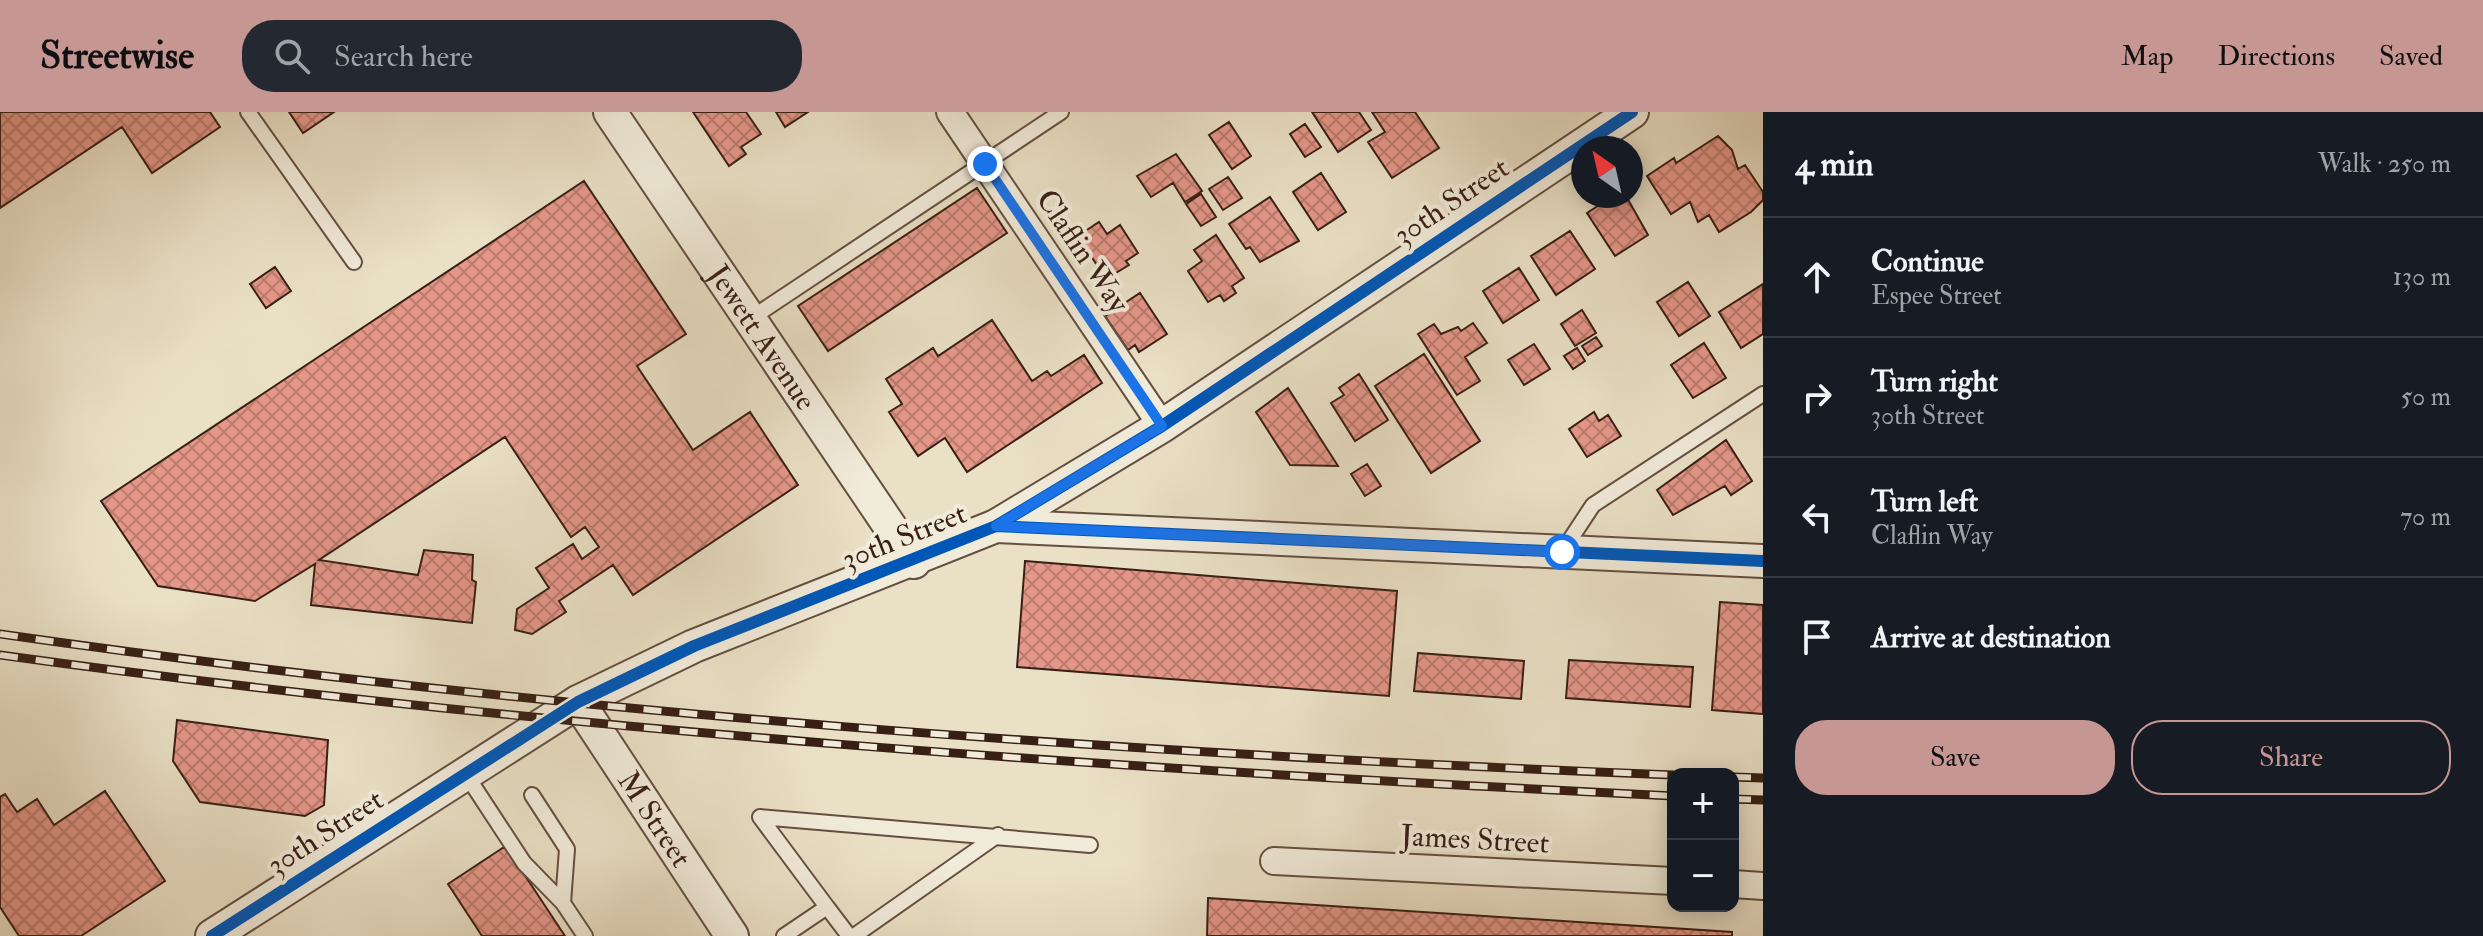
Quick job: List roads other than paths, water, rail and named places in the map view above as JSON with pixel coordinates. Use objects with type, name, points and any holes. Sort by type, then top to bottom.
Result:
[{"type":"street","name":"Jewett Avenue","points":[[610,112],[914,562]]},
{"type":"street","name":"Claflin Way","points":[[950,112],[1162,426]]},
{"type":"street","name":"30th Street","points":[[212,936],[578,702],[694,646],[914,562],[996,526],[1162,426],[1632,112]]},
{"type":"street","points":[[996,526],[1763,561]]},
{"type":"street","name":"M Street","points":[[578,702],[732,936]]},
{"type":"street","name":"James Street","points":[[1274,861],[1667,881]]},
{"type":"street","points":[[1739,884],[1763,886]]},
{"type":"lane","points":[[248,112],[354,262]]},
{"type":"lane","points":[[750,319],[1061,112]]},
{"type":"lane","points":[[1562,552],[1593,505],[1763,394]]},
{"type":"lane","points":[[465,773],[524,863],[563,903],[585,936]]},
{"type":"lane","points":[[532,795],[567,849],[563,903]]},
{"type":"lane","points":[[998,835],[851,936],[760,817],[998,835],[1090,845]]},
{"type":"lane","points":[[784,936],[827,907]]},
{"type":"railway","points":[[0,634],[416,686],[834,726],[1254,755],[1667,775]]},
{"type":"railway","points":[[0,655],[417,705],[835,744],[1044,760],[1667,796]]},
{"type":"railway","points":[[1739,777],[1763,778]]},
{"type":"railway","points":[[1739,799],[1763,800]]}]
